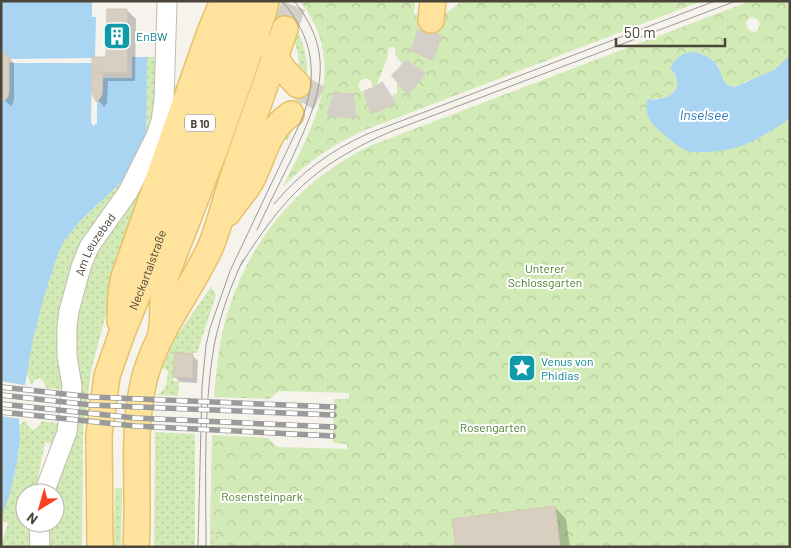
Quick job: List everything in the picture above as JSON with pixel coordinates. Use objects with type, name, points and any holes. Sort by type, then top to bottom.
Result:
[{"type":"main road","points":[[203,1],[209,13],[210,32]]},
{"type":"main road","points":[[210,32],[222,1]]},
{"type":"main road","name":"Neckartalstraße","points":[[100,546],[99,435],[104,388],[115,351],[145,277],[244,1]]},
{"type":"main road","points":[[157,344],[162,325],[162,295],[166,275],[215,149],[266,1]]},
{"type":"main road","name":"B 10","points":[[115,351],[124,277],[210,32]]},
{"type":"main road","points":[[216,232],[276,41],[298,85]]},
{"type":"main road","points":[[136,547],[136,454],[141,396],[148,366],[157,344],[195,276],[216,232],[248,185],[277,126],[291,114]]},
{"type":"street","name":"Am Leuzebad","points":[[48,483],[68,429],[72,386],[67,326],[69,311],[82,267],[89,247],[128,192],[156,136],[161,121],[165,82],[167,3]]},
{"type":"street","points":[[39,533],[40,547]]},
{"type":"green space","points":[[300,1],[415,1],[414,14],[421,17],[434,18],[445,14],[461,1],[702,1],[365,130],[321,154],[283,187],[315,118],[322,95],[325,72],[323,49],[315,25]],"holes":[[[389,47],[395,47],[395,55],[407,70],[397,85],[397,93],[392,96],[377,84],[387,59]],[[366,78],[371,81],[373,86],[370,91],[364,93],[358,85],[361,80]]]},
{"type":"green space","name":"Unterer Schlossgarten","points":[[750,1],[790,1],[790,55],[776,68],[759,77],[731,87],[723,82],[718,66],[709,58],[702,54],[683,55],[676,59],[670,68],[677,82],[674,92],[663,98],[648,99],[692,152],[733,148],[755,140],[790,118],[790,547],[638,547],[629,545],[623,547],[560,547],[555,507],[452,519],[456,547],[222,547],[221,537],[210,529],[212,435],[268,438],[277,447],[347,449],[347,444],[333,443],[334,399],[349,399],[349,393],[279,391],[269,399],[214,397],[218,355],[223,329],[232,299],[244,270],[259,244],[276,220],[319,178],[344,160],[372,145]],"holes":[[[752,17],[758,20],[760,24],[757,31],[752,32],[748,29],[746,23],[748,19]]]},
{"type":"green space","points":[[279,4],[292,21],[300,38],[305,54],[307,71],[302,105],[287,141],[283,139],[295,102],[299,63],[293,38],[271,30],[269,34]]},
{"type":"green space","points":[[147,57],[158,57],[157,100],[146,144]]},
{"type":"green space","points":[[182,84],[115,280],[91,371],[83,432],[82,547],[47,547],[45,533],[65,533],[65,483],[51,483],[81,285],[170,86]]},
{"type":"green space","points":[[131,173],[87,243],[67,390],[46,388],[44,382],[39,378],[31,385],[27,374],[33,339],[45,293],[61,245],[80,221]]},
{"type":"green space","points":[[211,287],[216,295],[197,353],[175,353],[173,381],[179,381],[178,396],[157,395],[166,385],[168,371],[162,368],[176,337]]},
{"type":"green space","points":[[26,420],[28,426],[33,430],[42,421],[64,424],[56,445],[45,442],[37,483],[15,483],[15,533],[31,533],[29,547],[1,547],[8,523],[1,521],[1,519],[17,461],[20,437],[19,425]]},
{"type":"green space","points":[[155,432],[195,434],[195,547],[154,547]]},
{"type":"green space","points":[[115,488],[122,488],[121,547],[114,547]]},
{"type":"green space","points":[[210,529],[221,537],[222,547],[210,547]]},
{"type":"water","points":[[1,1],[92,1],[92,17],[96,17],[95,57],[92,58],[91,122],[93,126],[97,123],[97,102],[102,95],[103,72],[127,72],[127,57],[147,57],[146,144],[131,173],[80,221],[64,241],[45,293],[33,339],[19,421],[20,440],[17,463],[9,497],[1,519],[1,99],[4,101],[6,97],[9,77],[6,56],[4,52],[1,54]]},
{"type":"water","name":"Inselsee","points":[[694,52],[711,59],[718,67],[723,80],[730,86],[735,87],[774,70],[790,55],[790,118],[770,132],[730,149],[694,152],[680,147],[651,122],[647,113],[647,104],[648,99],[663,98],[674,92],[677,82],[670,68],[679,57]]},
{"type":"pier","points":[[127,57],[132,57],[132,78],[103,78],[103,72],[127,72]]},
{"type":"pier","points":[[92,58],[92,63],[6,63],[6,59]]},
{"type":"pier","points":[[1,381],[28,386],[22,419],[1,416]]},
{"type":"building","name":"EnBW","points":[[107,9],[127,9],[127,73],[92,72],[92,57],[106,57]]},
{"type":"building","points":[[4,52],[9,57],[9,91],[8,97],[4,101],[1,99],[1,54]]},
{"type":"building","points":[[92,72],[103,72],[102,95],[97,102],[91,91]]},
{"type":"building","points":[[175,352],[193,354],[192,378],[173,377]]},
{"type":"building","points":[[555,506],[560,547],[456,547],[452,519]]},
{"type":"tunnel","points":[[285,29],[295,1]]},
{"type":"tunnel","points":[[298,85],[328,102],[339,105],[351,106],[376,99],[398,86],[415,67],[425,48],[431,20]]},
{"type":"tram line","points":[[198,547],[202,387],[206,345],[210,328],[230,271],[301,121],[310,88],[311,73],[307,43],[293,15],[282,1]]},
{"type":"tram line","points":[[257,230],[310,117],[320,79],[320,60],[316,41],[308,21],[294,1]]},
{"type":"tram line","points":[[274,204],[294,182],[316,164],[328,155],[367,134],[715,1]]},
{"type":"tram line","points":[[240,266],[256,241],[287,201],[321,170],[342,156],[392,131],[736,1]]},
{"type":"tram line","points":[[206,547],[206,446],[210,371],[222,313],[243,260]]},
{"type":"railway","points":[[1,387],[92,397],[334,407]]},
{"type":"railway","points":[[1,395],[91,405],[334,415]]},
{"type":"railway","points":[[1,404],[135,418],[334,427]]},
{"type":"railway","points":[[1,412],[135,426],[333,436]]},
{"type":"place","name":"EnBW","points":[[117,36]]},
{"type":"place","name":"Venus von Phidias","points":[[522,368]]},
{"type":"park label","name":"Rosengarten","points":[[493,427]]},
{"type":"park label","name":"Rosensteinpark","points":[[262,496]]}]
